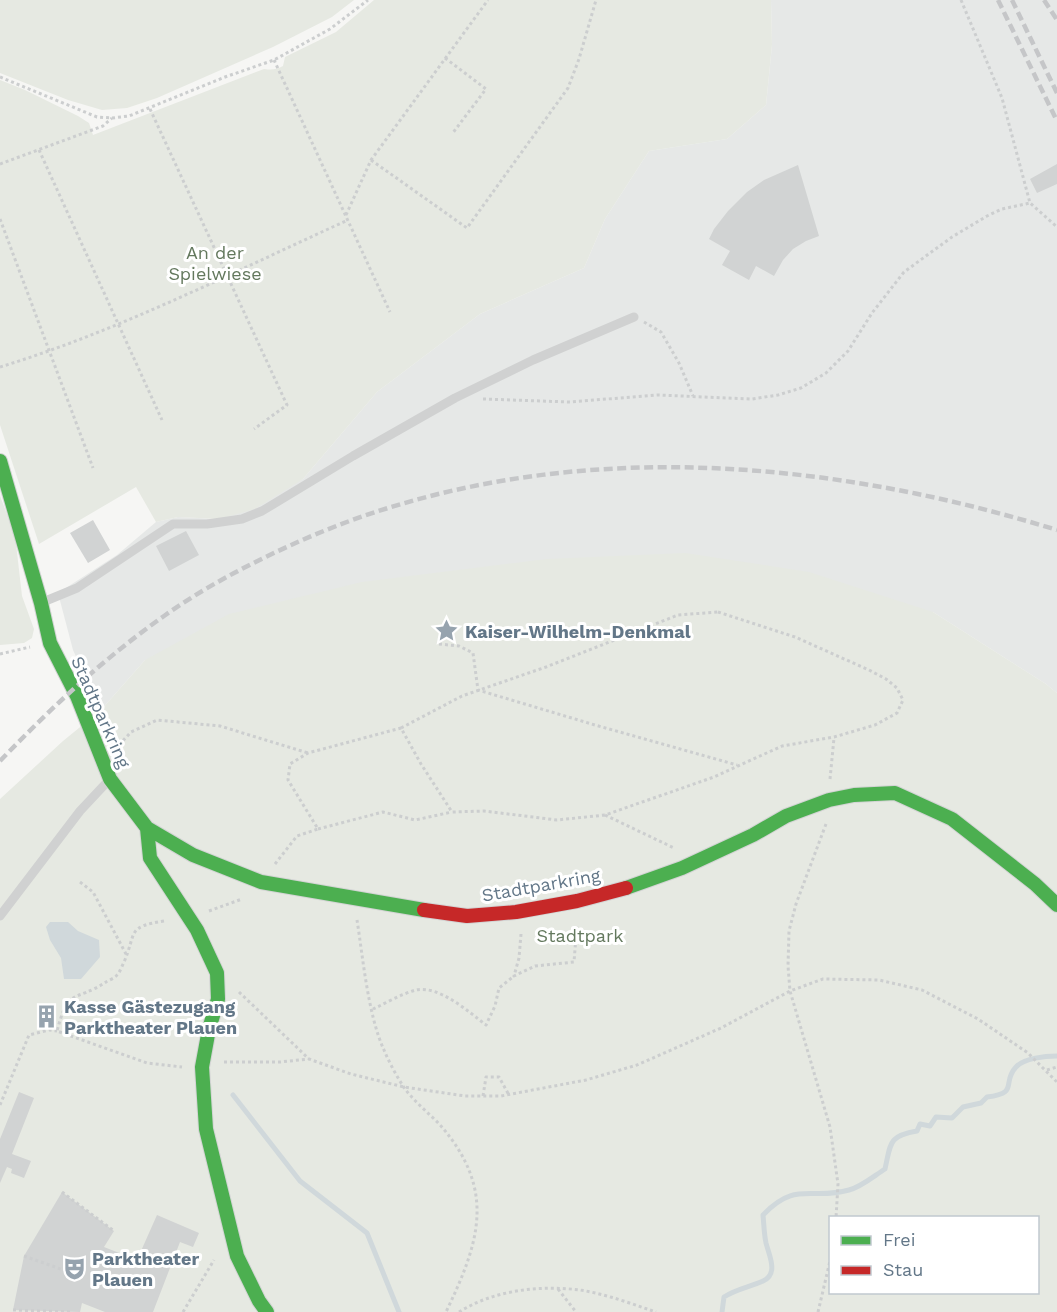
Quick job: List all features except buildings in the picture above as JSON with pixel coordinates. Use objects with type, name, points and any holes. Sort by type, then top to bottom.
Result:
[{"type":"street","name":"Stadtparkring","points":[[0,461],[41,603],[50,643],[77,696],[110,779],[147,828],[193,855],[261,882],[467,916],[516,912],[577,901],[640,884],[698,860],[786,816],[829,800],[854,795],[895,793],[952,819],[1035,884],[1057,905]]},
{"type":"street","points":[[147,828],[150,858],[197,930],[218,973],[218,999],[209,1029],[202,1067],[206,1129],[232,1242],[259,1301],[267,1312]]},
{"type":"lane","points":[[41,603],[77,588],[173,524],[207,524],[242,519],[262,511],[455,398],[533,360],[634,317]]},
{"type":"lane","points":[[0,916],[80,810],[110,779]]},
{"type":"path","points":[[0,77],[97,117],[129,116],[274,60],[330,28],[368,0]]},
{"type":"path","points":[[0,367],[50,351],[176,300],[347,217],[371,160],[488,0]]},
{"type":"path","points":[[371,160],[467,228],[568,88],[596,0]]},
{"type":"path","points":[[961,0],[1002,98],[1030,204],[1057,227]]},
{"type":"path","points":[[445,58],[486,89],[452,134]]},
{"type":"path","points":[[274,60],[390,312]]},
{"type":"path","points":[[150,109],[287,405],[254,429]]},
{"type":"path","points":[[0,164],[103,126],[112,118]]},
{"type":"path","points":[[39,150],[162,420]]},
{"type":"path","points":[[455,398],[570,402],[657,394],[752,399],[801,388],[826,373],[848,351],[872,314],[904,272],[952,237],[987,216],[1002,209],[1030,204]]},
{"type":"path","points":[[0,219],[93,468]]},
{"type":"path","points":[[634,317],[661,332],[679,363],[693,396]]},
{"type":"path","points":[[57,1031],[67,1002],[100,986],[118,974],[127,955],[132,933],[138,927],[187,917],[242,899],[261,882],[297,836],[383,812],[415,820],[452,812],[484,811],[557,820],[606,815],[714,777],[782,746],[834,737],[875,725],[897,712],[903,700],[897,688],[886,679],[795,637],[718,612],[678,615],[546,668],[462,696],[401,728],[308,753],[290,764],[288,780],[318,829]]},
{"type":"path","points":[[0,654],[50,643]]},
{"type":"path","points":[[439,644],[459,646],[473,652],[478,690]]},
{"type":"path","points":[[478,690],[738,765]]},
{"type":"path","points":[[104,762],[131,732],[157,720],[220,726],[308,753]]},
{"type":"path","points":[[401,728],[452,812]]},
{"type":"path","points":[[834,737],[825,830],[802,885],[789,931],[788,966],[790,991],[814,1066],[830,1127],[838,1184],[836,1216]]},
{"type":"path","points":[[606,815],[698,860]]},
{"type":"path","points":[[80,882],[93,892],[127,955]]},
{"type":"path","points":[[353,898],[373,1010],[383,1049],[404,1087],[441,1127],[460,1152],[468,1168],[478,1210],[477,1231],[472,1251],[446,1312]]},
{"type":"path","points":[[373,1010],[417,990],[435,992],[463,1006],[486,1025],[495,1006],[499,988],[513,975],[535,966],[574,962],[577,901]]},
{"type":"path","points":[[513,975],[519,958],[521,933],[516,912]]},
{"type":"path","points":[[238,991],[309,1059],[351,1074],[404,1087],[465,1096],[483,1096],[509,1095],[586,1080],[637,1065],[721,1028],[790,991],[823,979],[879,980],[922,990],[978,1019],[1028,1053],[1057,1082]]},
{"type":"path","points":[[0,1105],[29,1035],[49,1030],[147,1063],[177,1067],[202,1067],[214,1062],[280,1062],[309,1059]]},
{"type":"path","points":[[1047,1070],[1057,1067]]},
{"type":"path","points":[[483,1096],[486,1077],[499,1077],[509,1095]]},
{"type":"path","points":[[62,1192],[114,1232]]},
{"type":"path","points":[[183,1312],[217,1255],[232,1242]]},
{"type":"path","points":[[24,1256],[86,1278]]},
{"type":"path","points":[[819,1312],[829,1270]]},
{"type":"path","points":[[459,1312],[474,1303],[496,1296],[558,1289],[603,1295],[656,1312]]},
{"type":"path","points":[[558,1289],[576,1312]]},
{"type":"path","points":[[13,1310],[73,1312]]},
{"type":"shaded area","points":[[771,0],[1057,0],[1057,693],[933,612],[145,660],[101,710],[73,650],[58,593],[117,555],[156,522],[178,517],[219,519],[303,479],[377,392],[480,314],[584,268],[605,219],[649,151],[727,139],[766,105],[772,45]]},
{"type":"shaded area","points":[[50,922],[68,922],[78,931],[99,940],[100,957],[81,979],[64,979],[61,958],[50,940],[46,927]]},
{"type":"green space","points":[[0,0],[354,0],[332,17],[273,47],[157,98],[127,108],[102,110],[68,100],[0,73]]},
{"type":"green space","name":"An der Spielwiese","points":[[374,0],[771,0],[772,45],[766,105],[727,139],[649,151],[605,219],[584,268],[480,314],[377,392],[303,479],[255,509],[219,519],[178,517],[156,522],[136,487],[39,544],[0,425],[0,80],[78,116],[89,123],[93,135],[264,69],[283,66],[285,57],[336,32]]},
{"type":"green space","points":[[0,496],[15,535],[22,596],[34,629],[32,638],[24,643],[0,645]]},
{"type":"green space","name":"Stadtpark","points":[[685,553],[809,572],[933,612],[1057,693],[1057,1312],[0,1312],[0,799],[63,741],[101,710],[145,660],[229,614],[362,582],[547,559]]},
{"type":"waterway","points":[[722,1312],[724,1297],[763,1281],[771,1274],[772,1264],[765,1240],[763,1215],[775,1204],[795,1195],[836,1193],[858,1186],[885,1169],[890,1147],[896,1138],[917,1131],[920,1124],[930,1126],[936,1117],[952,1118],[963,1107],[981,1103],[987,1097],[1003,1093],[1007,1090],[1012,1073],[1024,1061],[1057,1056]]},
{"type":"waterway","points":[[233,1095],[300,1181],[367,1233],[399,1312]]},
{"type":"railway","points":[[998,0],[1057,121]]},
{"type":"railway","points":[[1012,0],[1057,93]]},
{"type":"railway","points":[[1044,0],[1057,20]]},
{"type":"railway","points":[[0,761],[58,703],[120,649],[164,616],[213,585],[300,541],[391,507],[485,484],[580,471],[676,467],[773,472],[869,485],[964,504],[1057,530]]},
{"type":"traffic: fast","points":[[0,461],[41,603],[50,643],[77,696],[110,779],[147,828],[193,855],[261,882],[424,910]]},
{"type":"traffic: fast","points":[[626,888],[682,868],[753,835],[786,816],[829,800],[854,795],[895,793],[952,819],[1035,884],[1057,905]]},
{"type":"traffic: fast","points":[[147,828],[150,858],[197,930],[217,973],[218,999],[209,1029],[202,1067],[206,1129],[237,1256],[259,1301],[267,1312]]},
{"type":"traffic: jam","points":[[424,910],[467,916],[516,912],[577,901],[626,888]]},
{"type":"place","name":"Kaiser-Wilhelm-Denkmal","points":[[447,631]]},
{"type":"place","name":"Kasse Gästezugang Parktheater Plauen","points":[[46,1016]]},
{"type":"place","name":"Parktheater Plauen","points":[[74,1268]]}]
